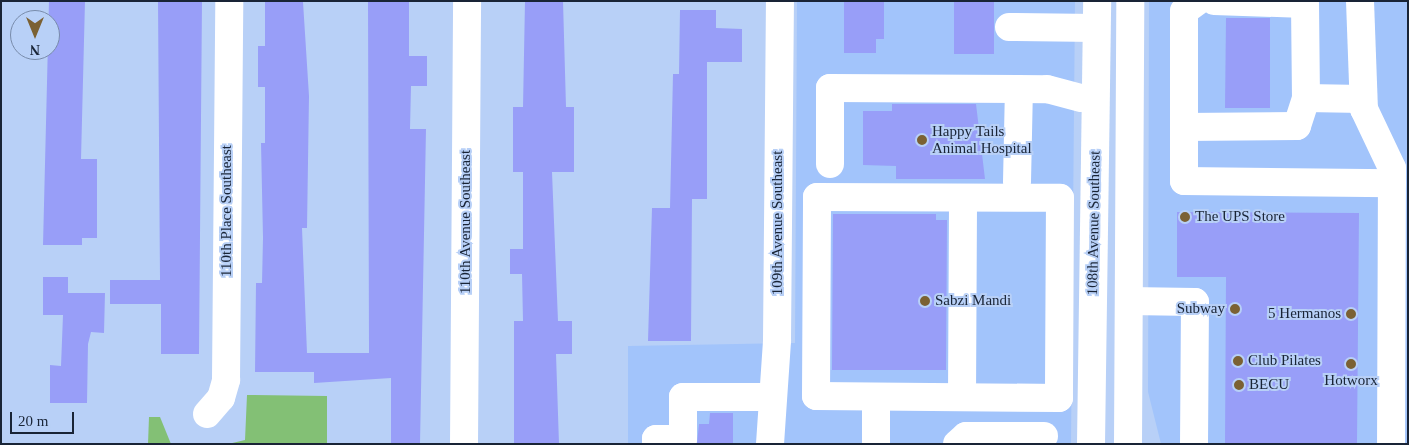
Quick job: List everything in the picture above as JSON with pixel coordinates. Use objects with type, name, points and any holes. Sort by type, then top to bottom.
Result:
[{"type":"street","name":"110th Place Southeast","points":[[207,414],[221,398],[226,380],[229,1]]},
{"type":"street","name":"110th Avenue Southeast","points":[[464,444],[467,1]]},
{"type":"street","name":"109th Avenue Southeast","points":[[770,444],[778,340],[780,1]]},
{"type":"street","name":"108th Avenue Southeast","points":[[1091,444],[1097,1]]},
{"type":"street","points":[[1128,444],[1130,1]]},
{"type":"street","points":[[1198,1],[1184,11],[1184,182],[1392,182]]},
{"type":"street","points":[[1184,127],[1296,126],[1306,98],[1305,4],[1214,1]]},
{"type":"street","points":[[1360,1],[1363,99],[1392,168],[1399,300],[1391,444]]},
{"type":"street","points":[[1009,27],[1096,28]]},
{"type":"street","points":[[830,164],[830,88],[1047,89],[1081,98]]},
{"type":"street","points":[[1017,182],[1019,89]]},
{"type":"street","points":[[1306,98],[1363,99]]},
{"type":"street","points":[[817,197],[1060,198],[1059,398],[876,397],[816,396],[817,197]]},
{"type":"street","points":[[962,397],[963,198]]},
{"type":"street","points":[[1129,301],[1195,302],[1194,444]]},
{"type":"street","points":[[656,444],[656,439],[683,439],[683,397],[773,397]]},
{"type":"street","points":[[876,397],[876,444]]},
{"type":"street","points":[[957,444],[966,436],[1044,440],[1044,398]]},
{"type":"shaded area","points":[[797,1],[1075,1],[1071,444],[628,444],[628,346],[795,343]]},
{"type":"shaded area","points":[[1149,1],[1408,1],[1408,444],[1161,444],[1148,392]]},
{"type":"green space","points":[[247,395],[327,396],[327,444],[228,444],[245,440]]},
{"type":"green space","points":[[149,417],[160,417],[171,444],[148,444]]},
{"type":"building","points":[[49,1],[85,1],[81,159],[97,159],[97,238],[82,238],[82,245],[43,245],[48,60],[60,60],[60,10],[49,10]]},
{"type":"building","points":[[158,1],[202,1],[199,354],[161,354],[161,304],[110,304],[110,280],[160,280]]},
{"type":"building","points":[[368,1],[409,1],[409,56],[427,56],[427,86],[411,86],[410,129],[426,129],[420,444],[391,444],[391,378],[314,383],[314,372],[255,372],[256,283],[262,283],[261,143],[265,143],[265,87],[258,87],[258,46],[265,46],[265,2],[303,2],[309,96],[307,228],[302,228],[307,353],[369,353]]},
{"type":"building","points":[[525,1],[563,1],[566,107],[574,107],[574,172],[552,172],[558,321],[572,321],[572,354],[556,354],[559,444],[514,444],[514,321],[523,321],[522,274],[510,274],[510,249],[523,249],[523,172],[513,172],[513,107],[523,107]]},
{"type":"building","points":[[844,1],[884,1],[884,39],[876,39],[876,53],[844,53]]},
{"type":"building","points":[[954,1],[994,1],[994,54],[954,54]]},
{"type":"building","points":[[680,10],[716,10],[716,28],[742,29],[742,62],[707,62],[707,199],[692,199],[691,341],[648,341],[652,208],[670,208],[673,74],[679,74]]},
{"type":"building","points":[[1226,18],[1270,18],[1270,108],[1225,108]]},
{"type":"building","name":"Happy Tails Animal Hospital","points":[[892,104],[976,104],[985,179],[896,179],[896,166],[863,165],[863,111],[892,111]]},
{"type":"building","points":[[1177,212],[1359,213],[1357,444],[1225,444],[1226,277],[1177,277]]},
{"type":"building","points":[[833,214],[936,214],[936,220],[947,220],[946,370],[832,370]]},
{"type":"building","points":[[43,277],[68,277],[68,293],[105,293],[104,333],[91,332],[88,344],[87,403],[50,403],[50,365],[61,366],[63,315],[43,315]]},
{"type":"building","points":[[710,413],[733,413],[733,444],[697,444],[699,424],[709,424]]},
{"type":"place","name":"Happy Tails Animal Hospital","points":[[922,140]]},
{"type":"place","name":"The UPS Store","points":[[1185,217]]},
{"type":"place","name":"Sabzi Mandi","points":[[925,301]]},
{"type":"place","name":"Subway","points":[[1235,309]]},
{"type":"place","name":"5 Hermanos","points":[[1351,314]]},
{"type":"place","name":"Club Pilates","points":[[1238,361]]},
{"type":"place","name":"Hotworx","points":[[1351,364]]},
{"type":"place","name":"BECU","points":[[1239,385]]}]
